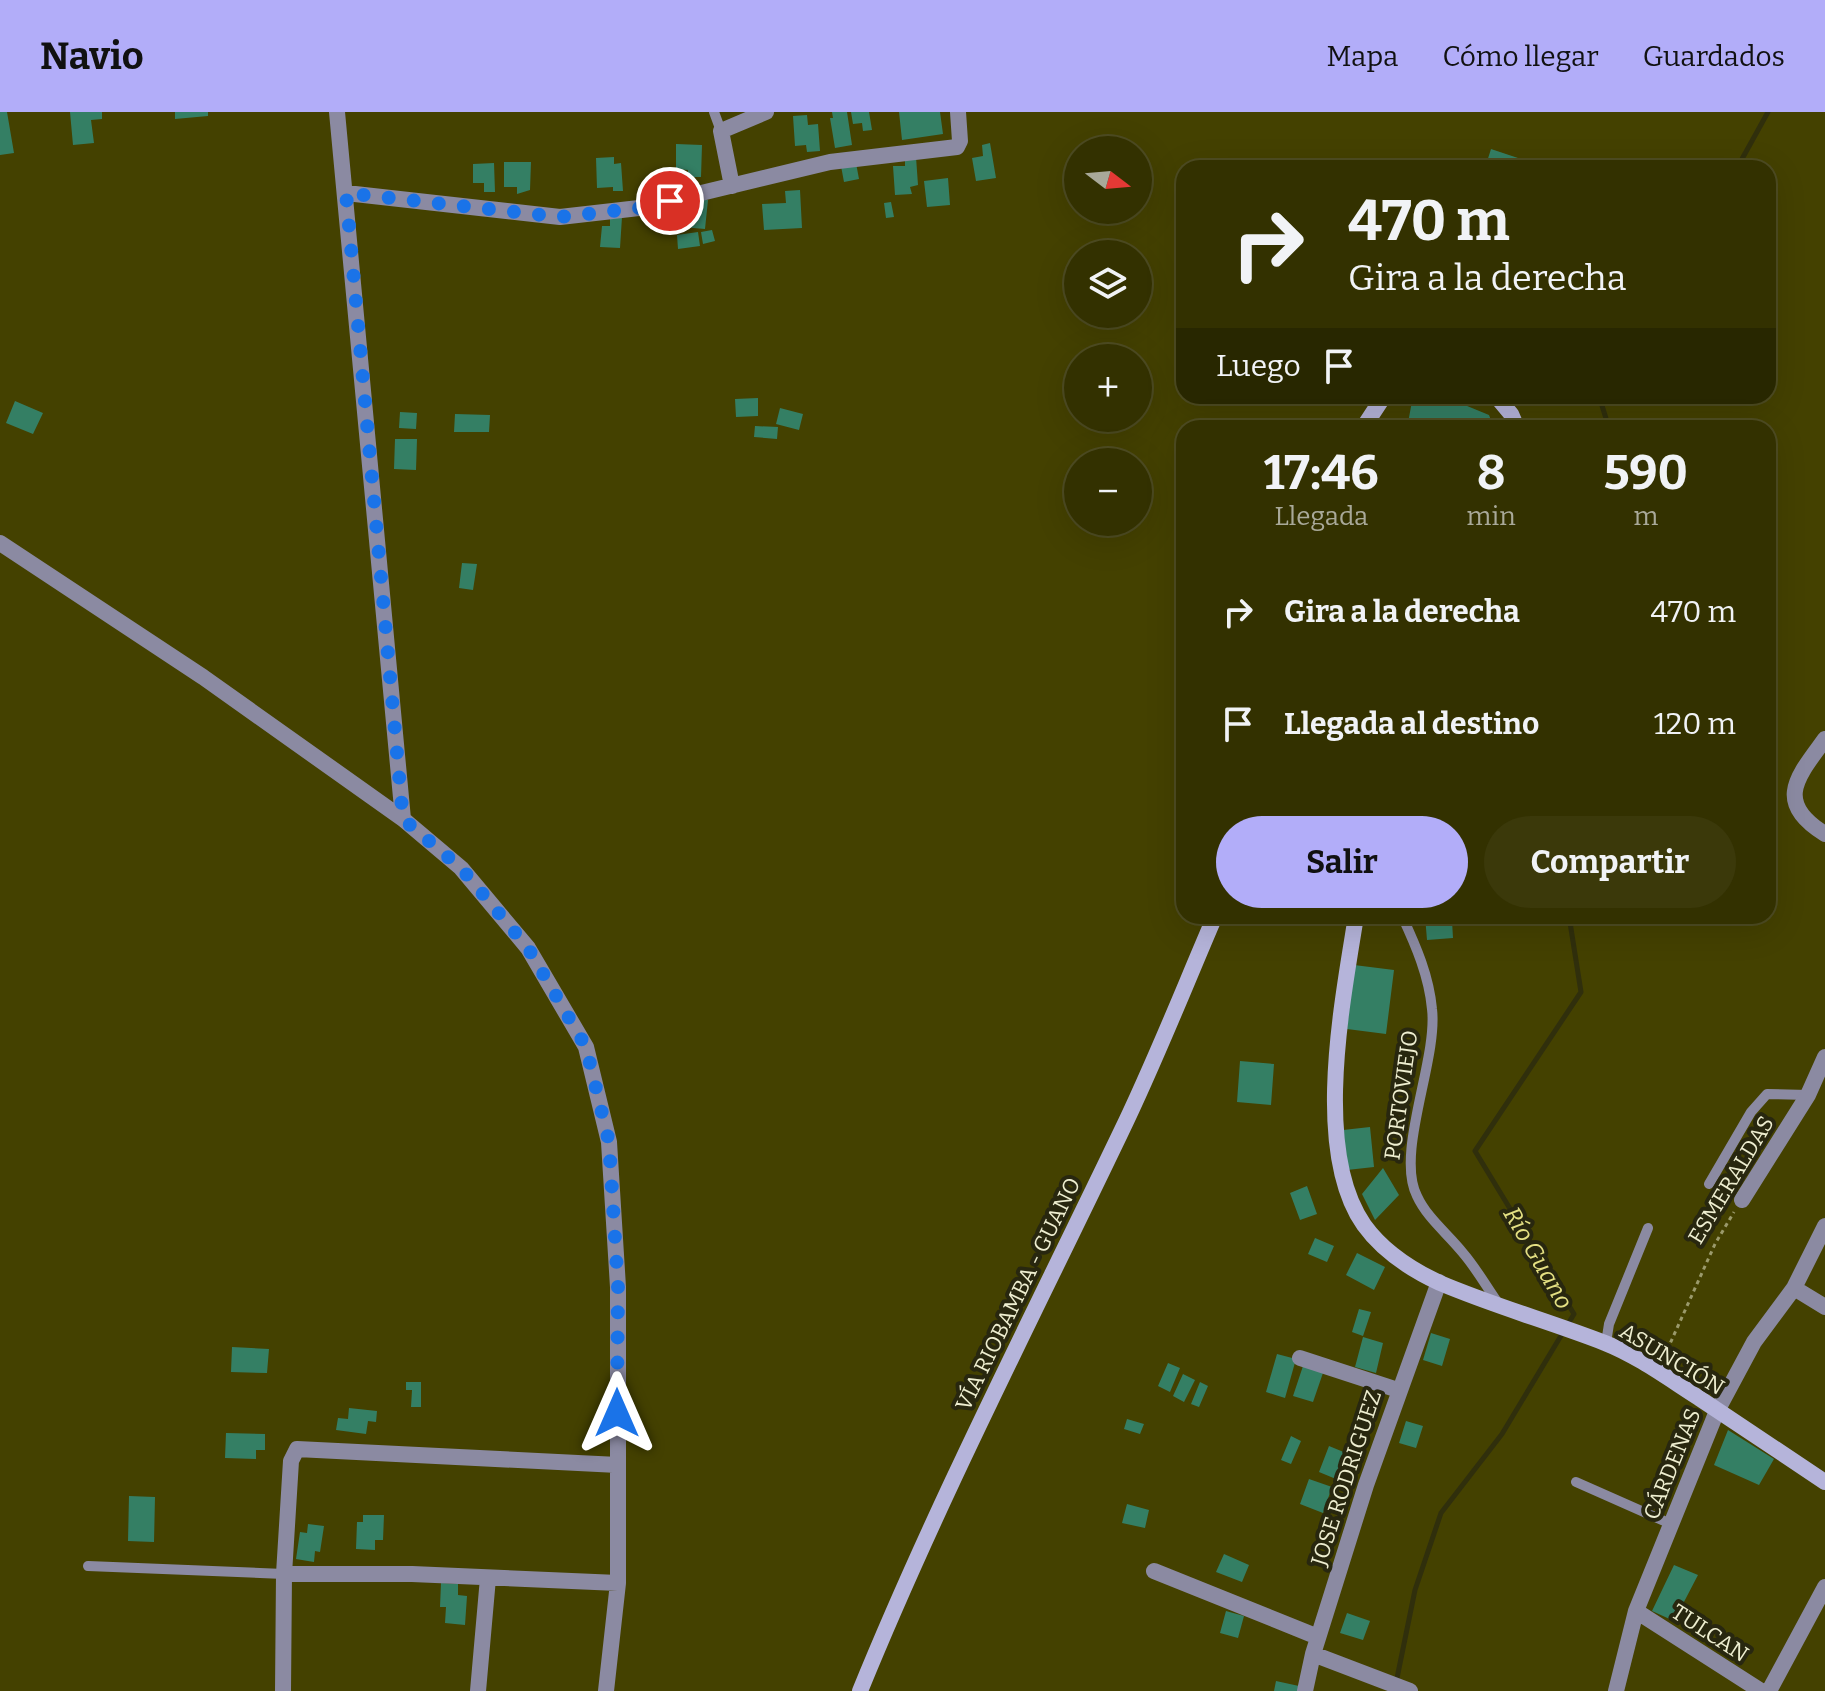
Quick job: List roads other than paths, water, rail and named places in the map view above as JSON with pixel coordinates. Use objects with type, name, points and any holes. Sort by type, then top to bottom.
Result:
[{"type":"main road","name":"VÍA RIOBAMBA - GUANO","points":[[860,1691],[903,1585],[1122,1130],[1212,924]]},
{"type":"main road","points":[[1355,924],[1334,1084],[1342,1170],[1363,1223],[1377,1240],[1401,1260],[1439,1282]]},
{"type":"main road","name":"ASUNCIÓN","points":[[1439,1282],[1606,1343],[1657,1371],[1825,1482]]},
{"type":"street","points":[[337,112],[403,819]]},
{"type":"street","points":[[732,186],[721,131],[766,112]]},
{"type":"street","points":[[346,193],[560,217],[639,208],[830,162],[957,147],[960,141],[958,112]]},
{"type":"street","points":[[0,543],[203,677],[403,819],[461,868],[528,948],[586,1047],[609,1142],[618,1287],[618,1583],[606,1691]]},
{"type":"street","points":[[1825,739],[1801,772],[1794,789],[1796,807],[1825,834]]},
{"type":"street","name":"ESMERALDAS","points":[[1742,1200],[1808,1095],[1825,1057]]},
{"type":"street","name":"CÁRDENAS","points":[[1616,1691],[1636,1611],[1717,1411],[1754,1342],[1794,1288],[1825,1226]]},
{"type":"street","name":"JOSE RODRIGUEZ","points":[[1305,1691],[1318,1637],[1398,1390],[1439,1282]]},
{"type":"street","points":[[1794,1288],[1825,1307]]},
{"type":"street","points":[[1300,1358],[1398,1390]]},
{"type":"street","points":[[283,1691],[284,1574],[291,1461],[297,1449],[618,1465]]},
{"type":"street","points":[[1154,1571],[1318,1637]]},
{"type":"street","points":[[284,1574],[412,1574],[618,1583]]},
{"type":"street","points":[[478,1691],[488,1578]]},
{"type":"street","points":[[1769,1691],[1825,1587]]},
{"type":"street","name":"TULCAN","points":[[1636,1611],[1761,1691]]},
{"type":"street","points":[[1313,1654],[1410,1691]]},
{"type":"lane","points":[[714,112],[721,131]]},
{"type":"lane","name":"PORTOVIEJO","points":[[1406,924],[1421,957],[1433,1010],[1410,1174],[1416,1195],[1433,1220],[1464,1254],[1499,1305]]},
{"type":"lane","points":[[1709,1184],[1751,1112],[1767,1094],[1808,1095]]},
{"type":"lane","points":[[1606,1343],[1609,1324],[1648,1228]]},
{"type":"lane","points":[[1576,1482],[1671,1524]]},
{"type":"lane","points":[[88,1566],[284,1574]]},
{"type":"waterway","name":"Río Guano","points":[[1741,160],[1768,112]]},
{"type":"waterway","name":"Río Guano","points":[[1602,404],[1606,420]]},
{"type":"waterway","name":"Río Guano","points":[[1396,1683],[1415,1590],[1441,1513],[1502,1434],[1574,1314],[1475,1151],[1581,992],[1570,924]]}]
